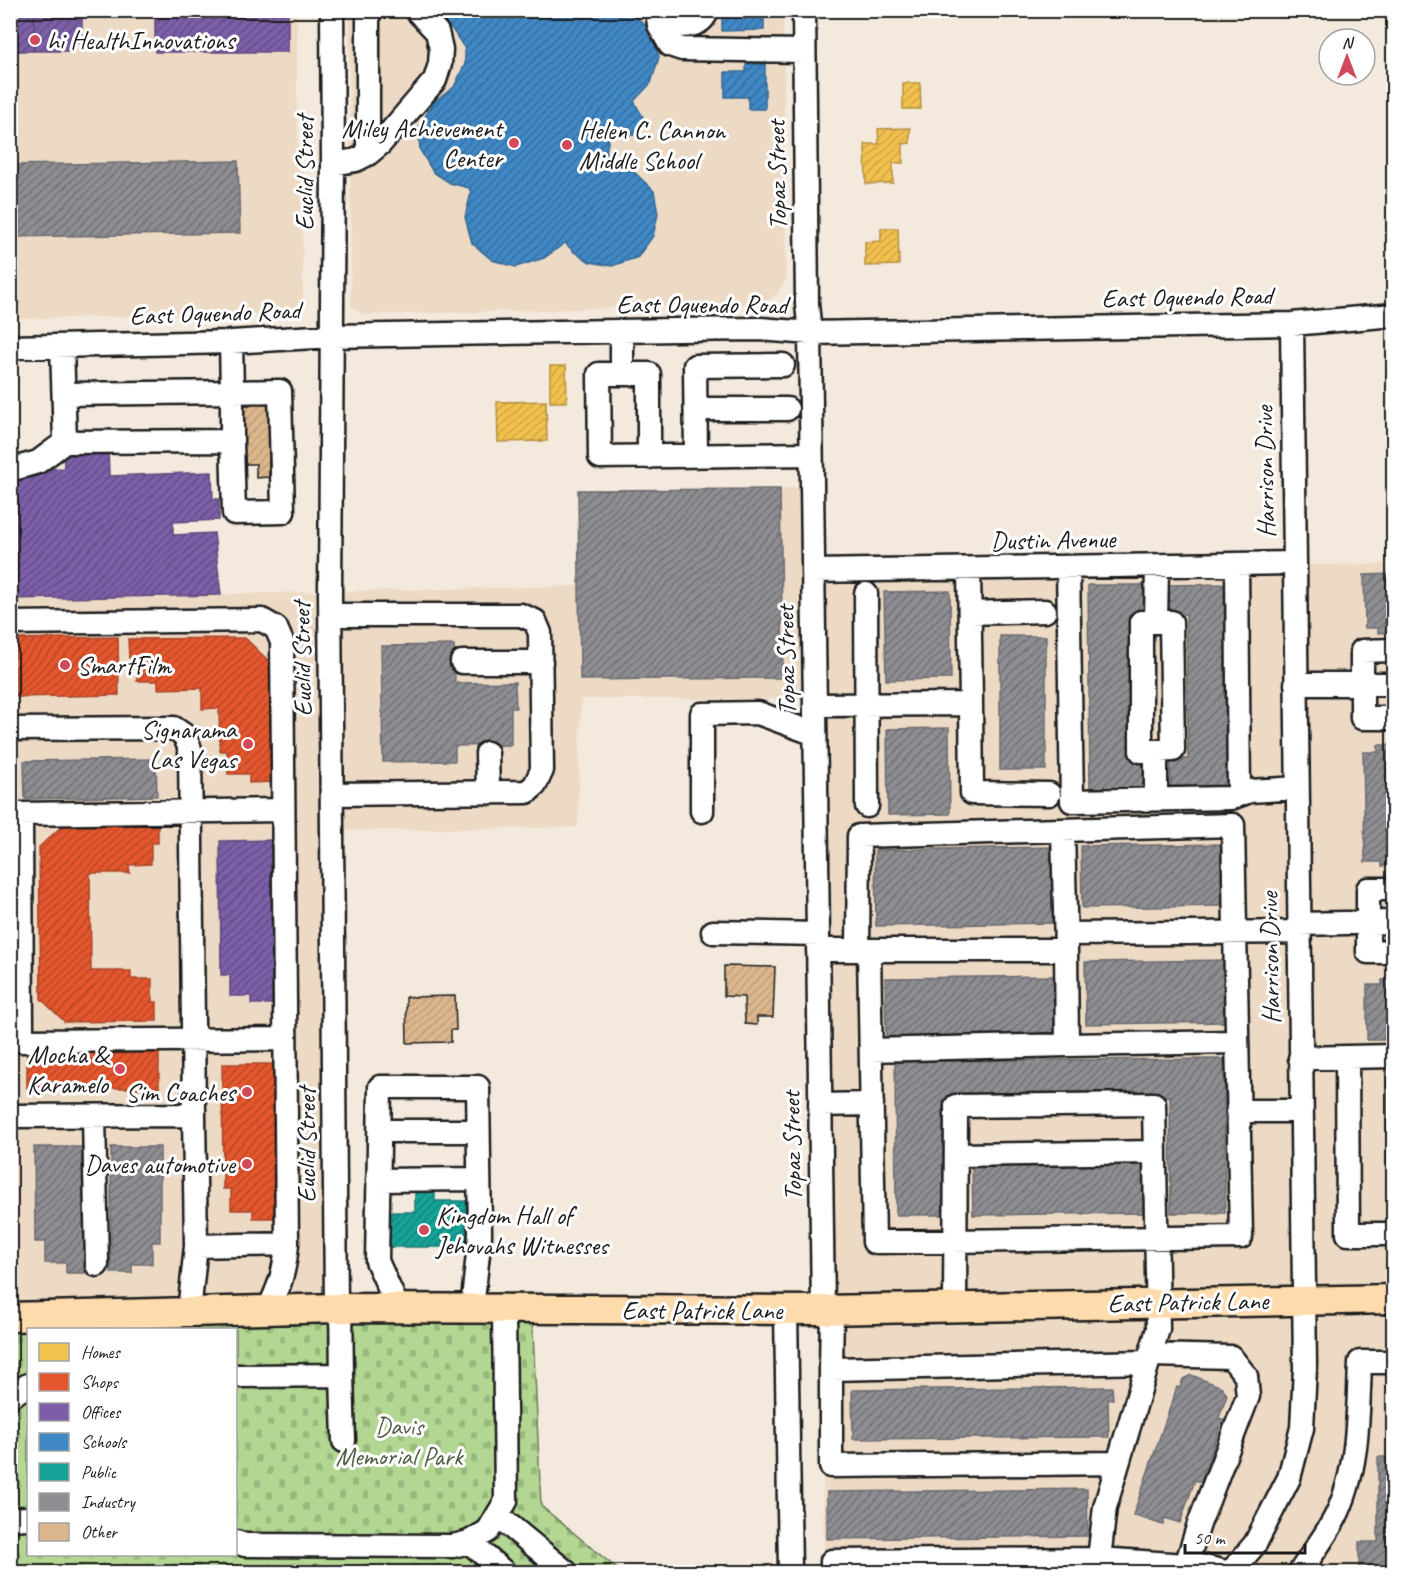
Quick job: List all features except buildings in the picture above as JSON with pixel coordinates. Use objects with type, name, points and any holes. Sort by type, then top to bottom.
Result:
[{"type":"main road","name":"East Patrick Lane","points":[[10,1317],[77,1322],[189,1312],[234,1320],[268,1310],[339,1308],[827,1310],[1394,1299]]},
{"type":"street","name":"Euclid Street","points":[[332,10],[332,794],[339,1308],[344,1441]]},
{"type":"street","points":[[368,10],[368,154]]},
{"type":"street","points":[[333,164],[356,160],[368,154],[380,144],[435,80],[440,64],[441,49],[437,32],[416,10]]},
{"type":"street","points":[[658,18],[698,24],[705,18],[707,10]]},
{"type":"street","name":"Topaz Street","points":[[804,10],[820,1105],[831,1369],[831,1466],[1118,1463]]},
{"type":"street","points":[[658,18],[670,45],[682,49],[804,51]]},
{"type":"street","name":"East Oquendo Road","points":[[10,347],[231,342],[332,336],[760,329],[810,333],[1292,324],[1394,315]]},
{"type":"street","name":"Harrison Drive","points":[[1232,1572],[1255,1544],[1288,1478],[1302,1428],[1305,1368],[1302,1300],[1292,324]]},
{"type":"street","points":[[622,331],[622,374]]},
{"type":"street","points":[[64,394],[232,392],[280,391],[283,512],[234,513],[232,441],[232,392],[231,342]]},
{"type":"street","points":[[62,346],[65,442]]},
{"type":"street","points":[[696,456],[696,366],[783,365]]},
{"type":"street","points":[[649,457],[648,374],[599,374],[600,457],[649,457],[812,454]]},
{"type":"street","points":[[696,409],[787,409]]},
{"type":"street","points":[[10,470],[38,462],[65,442],[232,441]]},
{"type":"street","name":"Dustin Avenue","points":[[813,571],[1295,563]]},
{"type":"street","points":[[1237,565],[1239,795]]},
{"type":"street","points":[[1068,567],[1072,801],[1232,798],[1250,791],[1297,789]]},
{"type":"street","points":[[1156,622],[1157,567]]},
{"type":"street","points":[[969,570],[972,793],[1049,794]]},
{"type":"street","points":[[866,594],[867,806]]},
{"type":"street","points":[[970,613],[1045,611]]},
{"type":"street","points":[[331,615],[521,615],[535,621],[540,633],[542,770],[535,785],[526,792],[332,794]]},
{"type":"street","points":[[10,623],[262,620],[276,628],[282,642],[287,1244],[285,1270],[268,1310]]},
{"type":"street","points":[[1141,622],[1156,622],[1171,622],[1173,750],[1140,751],[1141,622]]},
{"type":"street","points":[[1394,650],[1362,651],[1362,718],[1394,718]]},
{"type":"street","points":[[462,662],[541,662]]},
{"type":"street","points":[[1296,684],[1394,684]]},
{"type":"street","points":[[815,705],[971,704]]},
{"type":"street","points":[[702,811],[702,714],[758,713],[815,734]]},
{"type":"street","points":[[10,729],[174,729],[184,735],[190,749],[196,1246],[189,1312]]},
{"type":"street","points":[[1156,751],[1156,799]]},
{"type":"street","points":[[487,753],[488,793]]},
{"type":"street","points":[[284,810],[21,814],[22,1041],[285,1039]]},
{"type":"street","points":[[1233,825],[1240,1237],[874,1242],[871,1050],[859,836],[1063,830],[1233,825]]},
{"type":"street","points":[[1063,830],[1067,1046]]},
{"type":"street","points":[[1394,889],[1368,889],[1368,952],[1394,952]]},
{"type":"street","points":[[713,932],[818,942],[864,950],[1066,942],[1394,922]]},
{"type":"street","points":[[871,1050],[1237,1042]]},
{"type":"street","points":[[1300,1058],[1394,1056]]},
{"type":"street","points":[[1347,1057],[1348,1234],[1394,1234]]},
{"type":"street","points":[[398,1308],[377,1261],[380,1088],[478,1087],[480,1235],[472,1309]]},
{"type":"street","points":[[820,1105],[872,1104]]},
{"type":"street","points":[[955,1306],[956,1106],[1154,1104],[1158,1329],[1105,1507],[1099,1559]]},
{"type":"street","points":[[1238,1111],[1300,1111]]},
{"type":"street","points":[[10,1116],[194,1115]]},
{"type":"street","points":[[94,1116],[97,1265]]},
{"type":"street","points":[[380,1131],[478,1131]]},
{"type":"street","points":[[956,1155],[1155,1152]]},
{"type":"street","points":[[378,1180],[479,1179]]},
{"type":"street","points":[[196,1246],[287,1244]]},
{"type":"street","points":[[237,1542],[246,1545],[453,1546],[469,1542],[488,1531],[506,1501],[504,1310]]},
{"type":"street","points":[[786,1310],[790,1572]]},
{"type":"street","points":[[831,1369],[1231,1358],[1246,1376],[1248,1396],[1199,1524],[1186,1565]]},
{"type":"street","points":[[1300,1572],[1335,1517],[1350,1476],[1358,1418],[1360,1362],[1394,1362]]},
{"type":"street","points":[[237,1376],[342,1375]]},
{"type":"street","points":[[10,1396],[27,1386]]},
{"type":"street","points":[[498,1516],[566,1572]]},
{"type":"street","points":[[10,1519],[27,1518]]},
{"type":"street","points":[[469,1542],[504,1572]]},
{"type":"street","points":[[832,1572],[832,1561],[1099,1559],[1200,1566],[1226,1572]]},
{"type":"shaded area","points":[[10,11],[297,11],[297,104],[299,171],[302,171],[303,299],[290,313],[11,319]]},
{"type":"shaded area","name":"Helen C. Cannon Middle School","points":[[349,11],[783,11],[786,279],[777,294],[763,304],[363,315],[351,305]]},
{"type":"shaded area","points":[[812,486],[813,571],[1393,564],[1393,1572],[824,1572],[815,699],[581,699],[578,827],[332,831],[336,1308],[11,1317],[10,599],[578,586],[578,490],[780,489]]},
{"type":"green space","name":"Davis Memorial Park","points":[[532,1310],[541,1506],[621,1572],[11,1572],[10,1317]]},
{"type":"place","name":"hi HealthInnovations","points":[[35,40]]},
{"type":"place","name":"Miley Achievement Center","points":[[514,143]]},
{"type":"place","name":"Helen C. Cannon Middle School","points":[[567,145]]},
{"type":"place","name":"SmartFilm","points":[[65,665]]},
{"type":"place","name":"Signarama Las Vegas","points":[[248,744]]},
{"type":"place","name":"Mocha & Karamelo","points":[[120,1069]]},
{"type":"place","name":"Sim Coaches","points":[[247,1092]]},
{"type":"place","name":"Daves automotive","points":[[247,1164]]},
{"type":"place","name":"Kingdom Hall of Jehovahs Witnesses","points":[[424,1230]]}]
